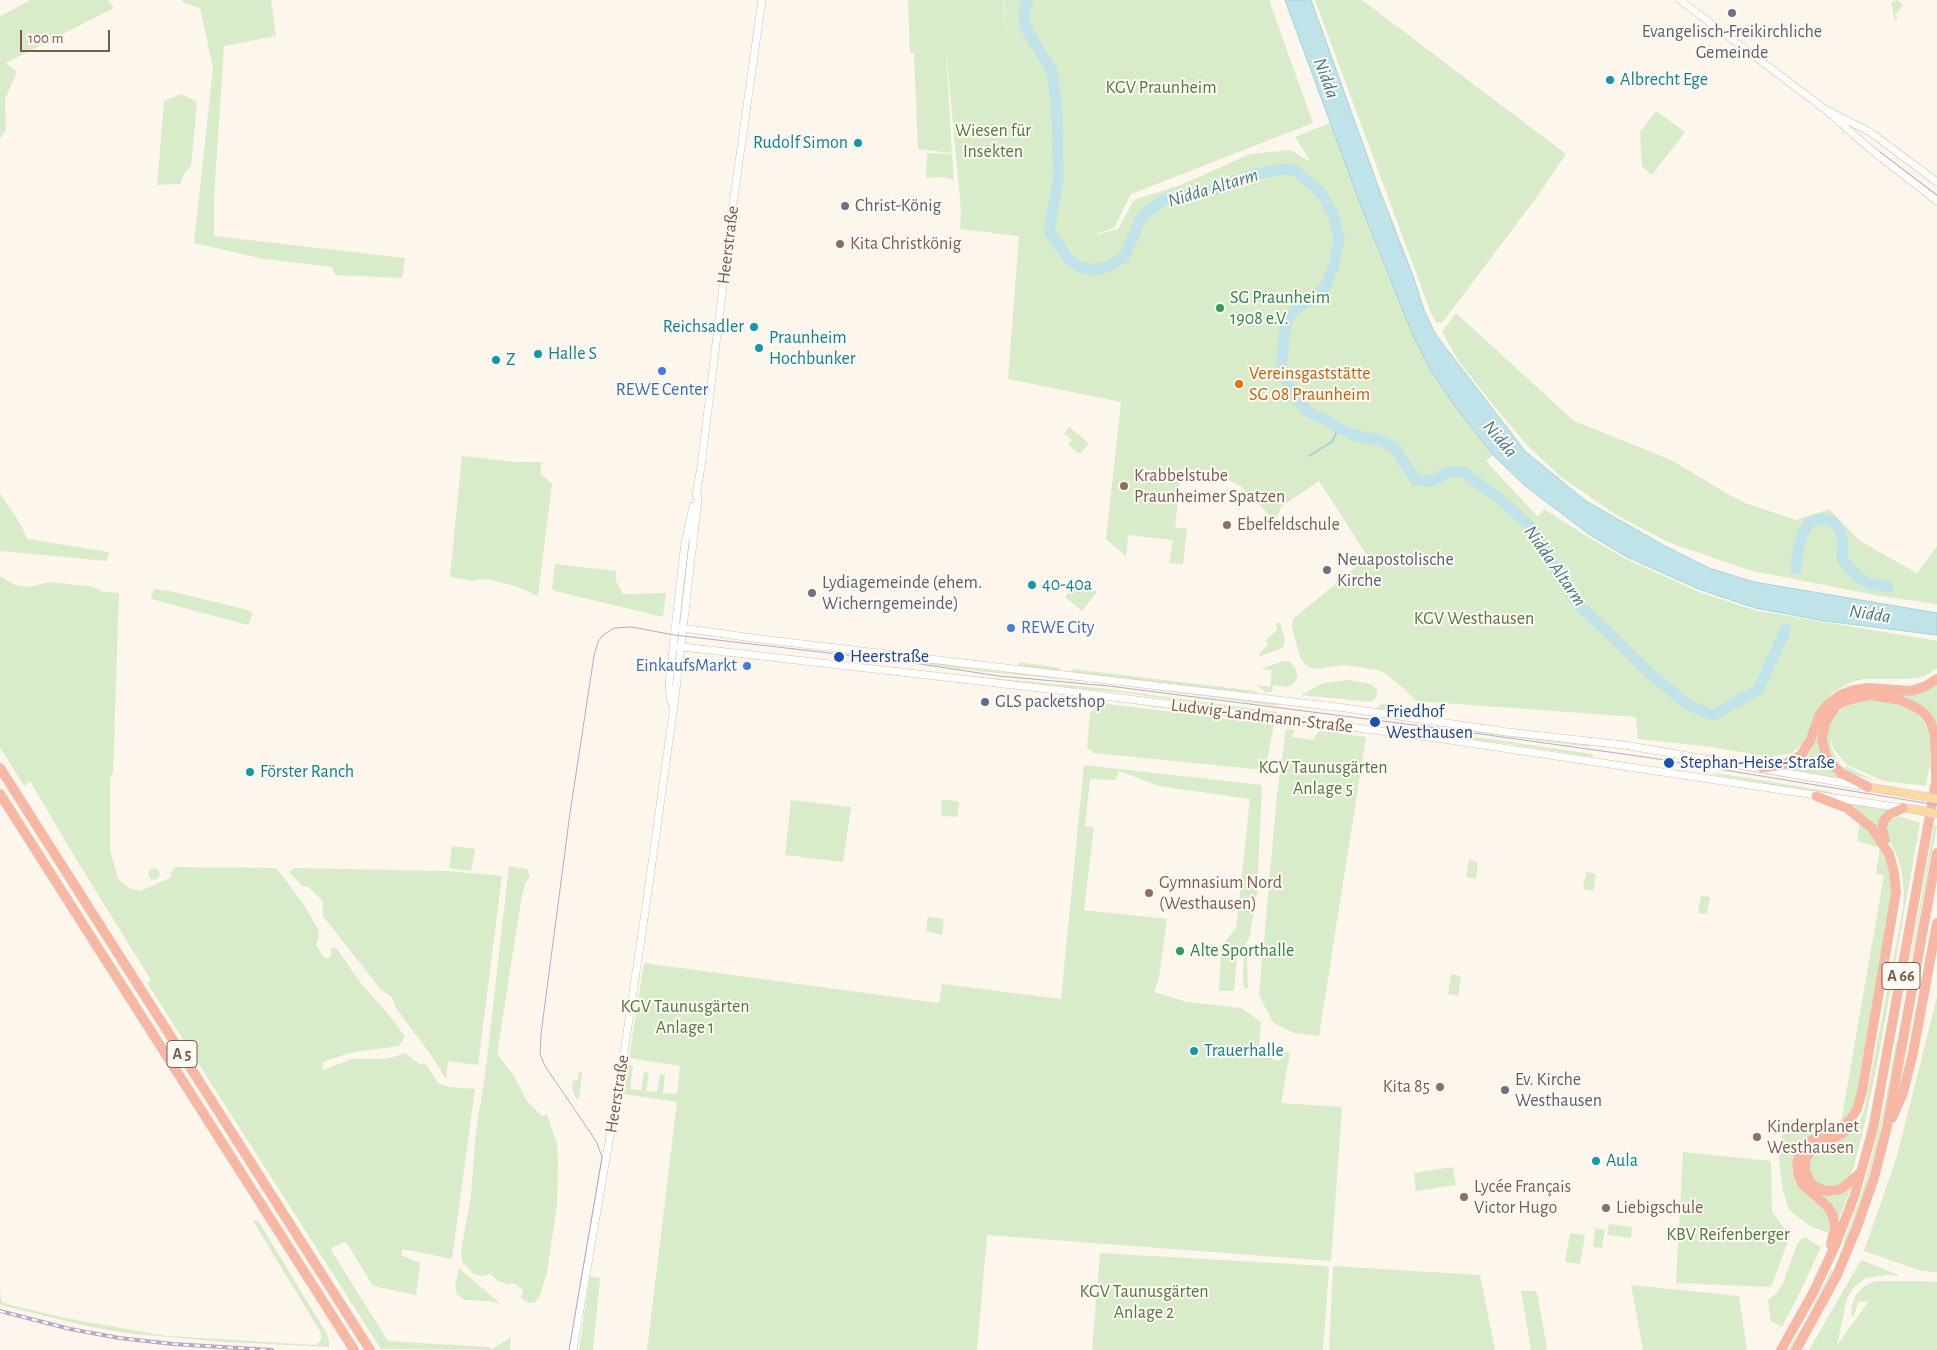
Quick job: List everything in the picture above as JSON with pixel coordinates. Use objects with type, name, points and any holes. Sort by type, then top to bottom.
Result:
[{"type":"highway","points":[[1762,768],[1776,767],[1796,760],[1810,741],[1817,721],[1824,709],[1840,695],[1868,688],[1911,691],[1926,686],[1937,679]]},
{"type":"highway","points":[[1868,787],[1841,773],[1833,765],[1826,756],[1822,740],[1824,723],[1836,706],[1850,699],[1869,695],[1900,700],[1925,714],[1936,735],[1937,778]]},
{"type":"highway","name":"A 5","points":[[0,768],[370,1350]]},
{"type":"highway","name":"A 66","points":[[1781,1350],[1801,1316],[1824,1270],[1845,1222],[1862,1171],[1874,1124],[1937,778]]},
{"type":"highway","name":"A 5","points":[[0,794],[354,1350]]},
{"type":"highway","points":[[1816,796],[1847,808],[1872,828],[1892,863],[1896,892],[1857,1109],[1851,1119],[1843,1126],[1810,1141],[1801,1151],[1797,1162],[1798,1174],[1802,1184],[1828,1207],[1834,1221],[1834,1233],[1824,1270]]},
{"type":"highway","points":[[1862,1171],[1844,1187],[1826,1191],[1820,1190],[1810,1182],[1805,1164],[1809,1152],[1813,1148],[1842,1134],[1851,1126],[1858,1116],[1863,1102],[1898,902],[1898,872],[1882,828],[1886,817],[1903,808]]},
{"type":"highway","name":"A 66","points":[[1796,1350],[1826,1299],[1847,1252],[1874,1178],[1887,1127],[1937,853]]},
{"type":"highway","points":[[1887,1127],[1903,1093],[1937,923]]},
{"type":"main road","name":"Heerstraße","points":[[573,1350],[622,1066],[672,718],[679,627],[698,499],[697,491],[733,204],[762,0]]},
{"type":"main road","points":[[1680,0],[1826,110],[1869,148],[1937,201]]},
{"type":"main road","points":[[1826,110],[1870,132],[1937,182]]},
{"type":"main road","points":[[1869,148],[1867,144],[1870,132]]},
{"type":"main road","name":"Ludwig-Landmann-Straße","points":[[679,627],[760,640],[1280,700],[1507,732],[1624,745],[1937,799]]},
{"type":"main road","name":"Ludwig-Landmann-Straße","points":[[677,646],[1057,690],[1436,738],[1937,814]]},
{"type":"green space","points":[[31,0],[108,0],[114,8],[6,63],[17,72],[5,99],[6,130],[0,139],[0,16]]},
{"type":"green space","points":[[182,0],[271,0],[276,36],[224,46],[214,197],[214,236],[405,258],[402,278],[335,275],[332,267],[264,259],[194,243],[213,68],[200,8],[183,3]]},
{"type":"green space","points":[[908,0],[1003,0],[1006,33],[1004,0],[1269,0],[1313,123],[1131,194],[1114,228],[1087,237],[1118,229],[1134,200],[1183,184],[1250,154],[1291,150],[1311,162],[1295,137],[1330,123],[1385,268],[1431,371],[1493,455],[1486,461],[1538,517],[1544,509],[1626,559],[1699,592],[1754,610],[1937,641],[1937,668],[1923,677],[1863,679],[1849,683],[1832,693],[1821,707],[1804,743],[1791,753],[1770,757],[1712,747],[1638,739],[1636,717],[1416,701],[1386,674],[1378,670],[1343,665],[1314,669],[1307,666],[1301,659],[1296,643],[1292,627],[1293,619],[1368,557],[1319,481],[1282,506],[1275,521],[1242,487],[1214,473],[1198,469],[1196,471],[1181,469],[1175,528],[1187,528],[1183,564],[1169,563],[1173,540],[1128,535],[1126,556],[1106,539],[1121,402],[1008,379],[1019,236],[960,229],[961,210],[946,50],[952,153],[918,149],[914,53],[910,53]]},
{"type":"green space","points":[[1315,0],[1362,0],[1566,154],[1539,194],[1442,323],[1436,322],[1431,313]]},
{"type":"green space","points":[[1897,0],[1903,5],[1895,15],[1898,18],[1895,22],[1891,2]]},
{"type":"green space","points":[[181,94],[197,102],[191,166],[184,174],[180,184],[157,185],[164,101]]},
{"type":"green space","points":[[1656,111],[1685,132],[1652,175],[1642,166],[1640,132]]},
{"type":"green space","points":[[927,153],[952,154],[954,180],[943,177],[926,178]]},
{"type":"green space","points":[[1456,313],[1574,421],[1671,460],[1742,502],[1796,520],[1829,509],[1860,541],[1917,573],[1937,546],[1937,604],[1880,596],[1748,570],[1668,542],[1615,514],[1561,477],[1528,446],[1493,405],[1458,360],[1442,332]]},
{"type":"green space","points":[[1069,427],[1089,443],[1080,454],[1068,445],[1072,440],[1064,434]]},
{"type":"green space","points":[[462,456],[515,462],[542,462],[540,473],[552,484],[538,596],[515,586],[495,581],[484,579],[472,581],[450,577]]},
{"type":"green space","points":[[0,493],[21,525],[27,539],[109,552],[107,561],[0,551]]},
{"type":"green space","points":[[555,564],[616,571],[616,581],[623,594],[666,593],[663,617],[555,591],[552,588]]},
{"type":"green space","points":[[0,576],[15,585],[29,587],[50,582],[94,587],[103,592],[119,593],[113,772],[110,779],[110,850],[118,879],[129,888],[140,891],[172,877],[170,874],[175,867],[275,868],[304,905],[318,929],[319,936],[316,945],[323,956],[328,959],[331,955],[331,948],[337,949],[360,982],[394,1021],[405,1037],[399,1046],[349,1053],[331,1059],[322,1063],[323,1070],[352,1059],[387,1059],[405,1053],[419,1064],[426,1064],[438,1083],[449,1087],[475,1089],[452,1259],[403,1249],[401,1255],[420,1263],[416,1295],[373,1286],[346,1242],[333,1247],[331,1250],[388,1341],[489,1347],[492,1349],[511,1337],[510,1350],[381,1349],[147,983],[151,980],[30,781],[24,786],[0,747]]},
{"type":"green space","points":[[1079,578],[1097,592],[1082,611],[1065,597]]},
{"type":"green space","points":[[154,589],[170,591],[248,610],[253,613],[248,625],[151,599]]},
{"type":"green space","points":[[1278,622],[1280,623],[1285,640],[1283,648],[1260,656],[1259,654],[1268,644],[1266,640],[1276,631],[1277,627],[1275,626]]},
{"type":"green space","points":[[1283,661],[1289,661],[1295,668],[1298,676],[1294,683],[1288,687],[1273,685],[1272,692],[1265,692],[1257,685],[1270,687],[1272,670],[1261,669]]},
{"type":"green space","points":[[929,662],[974,669],[1104,682],[1280,704],[1278,706],[1103,683],[929,665]]},
{"type":"green space","points":[[1019,662],[1060,668],[1060,671],[1019,666]]},
{"type":"green space","points":[[1073,669],[1260,693],[1223,691],[1074,673]]},
{"type":"green space","points":[[928,672],[1108,689],[1277,712],[1276,714],[1118,692],[1037,685]]},
{"type":"green space","points":[[1347,680],[1371,684],[1377,690],[1377,697],[1371,702],[1301,695],[1323,683]]},
{"type":"green space","points":[[1937,682],[1937,731],[1927,712],[1912,701],[1886,694],[1860,694],[1838,702],[1828,711],[1822,721],[1819,741],[1821,752],[1828,764],[1801,759],[1810,748],[1820,720],[1826,710],[1841,697],[1866,691],[1911,693],[1923,690]]},
{"type":"green space","points":[[1865,700],[1891,702],[1901,705],[1914,711],[1923,720],[1930,734],[1931,742],[1926,786],[1884,781],[1847,765],[1833,748],[1831,737],[1831,747],[1837,761],[1831,755],[1826,742],[1826,734],[1831,720],[1847,705]]},
{"type":"green space","points":[[1101,703],[1274,725],[1266,765],[1264,768],[1254,769],[1094,753],[1087,748],[1090,713]]},
{"type":"green space","points":[[1381,704],[1399,705],[1405,711],[1376,709]]},
{"type":"green space","points":[[1141,705],[1161,705],[1263,719],[1257,720]]},
{"type":"green space","points":[[1448,725],[1590,745],[1590,747],[1447,729]]},
{"type":"green space","name":"KGV Taunusgärten Anlage 5","points":[[1286,729],[1295,730],[1292,737],[1313,740],[1319,731],[1366,737],[1319,1036],[1294,1033],[1277,1025],[1272,1021],[1259,995],[1277,795]]},
{"type":"green space","points":[[1450,735],[1593,754],[1592,757],[1450,737]]},
{"type":"green space","points":[[1798,763],[1833,770],[1846,780],[1785,769]]},
{"type":"green space","points":[[1717,764],[1850,788],[1716,766]]},
{"type":"green space","name":"KGV Taunusgärten Anlage 1","points":[[1084,765],[1262,785],[1257,894],[1249,939],[1237,957],[1234,991],[1219,991],[1221,947],[1236,928],[1250,799],[1159,786],[1119,771],[1115,780],[1090,779],[1085,826],[1094,827],[1084,910],[1167,919],[1159,978],[1154,992],[1187,1002],[1241,1008],[1261,1022],[1259,1046],[1273,1049],[1272,1060],[1280,1061],[1282,1051],[1290,1053],[1281,1103],[1342,1107],[1331,1261],[987,1235],[977,1350],[647,1350],[677,1102],[624,1094],[628,1065],[633,1066],[630,1089],[641,1090],[644,1072],[649,1073],[646,1091],[657,1092],[660,1074],[665,1075],[663,1093],[677,1094],[680,1066],[629,1058],[644,963],[939,1003],[942,984],[1061,999]]},
{"type":"green space","points":[[1848,767],[1875,781],[1849,773],[1840,768]]},
{"type":"green space","points":[[1715,773],[1832,792],[1832,794],[1714,775]]},
{"type":"green space","points":[[942,799],[959,802],[957,817],[943,816],[941,814]]},
{"type":"green space","points":[[791,800],[851,807],[843,862],[785,855]]},
{"type":"green space","points":[[1850,803],[1893,810],[1880,830],[1868,818],[1849,806]]},
{"type":"green space","points":[[1899,816],[1920,823],[1877,1065],[1854,1167],[1844,1184],[1828,1189],[1814,1182],[1809,1174],[1809,1161],[1820,1148],[1849,1134],[1856,1128],[1864,1111],[1903,908],[1902,874],[1898,858],[1885,832],[1889,821]]},
{"type":"green space","points":[[1860,821],[1870,830],[1889,862],[1894,897],[1861,1090],[1853,1113],[1841,1123],[1816,1132],[1803,1141],[1797,1148],[1792,1164],[1793,1176],[1797,1186],[1828,1214],[1832,1223],[1831,1234],[1810,1226],[1789,1210],[1783,1191],[1779,1159],[1785,1120],[1841,1122],[1884,875],[1876,874],[1880,848],[1857,841]]},
{"type":"green space","points":[[1934,825],[1937,826],[1910,960]]},
{"type":"green space","points":[[452,846],[475,849],[471,871],[449,868]]},
{"type":"green space","points":[[1469,860],[1478,862],[1476,879],[1466,877]]},
{"type":"green space","points":[[509,866],[527,869],[530,877],[525,883],[521,901],[497,1054],[514,1076],[527,1101],[542,1116],[547,1115],[557,1143],[557,1205],[547,1273],[539,1298],[534,1303],[528,1303],[521,1298],[523,1290],[514,1283],[507,1284],[498,1281],[490,1274],[481,1276],[474,1274],[462,1262],[461,1252],[471,1195],[476,1131],[485,1076]]},
{"type":"green space","points":[[154,868],[160,874],[154,880],[148,874]]},
{"type":"green space","points":[[294,868],[447,871],[502,876],[478,1065],[448,1061],[446,1079],[431,1055],[396,1008],[392,997],[381,990],[323,916],[323,903],[321,899],[307,886],[302,886],[289,872]]},
{"type":"green space","points":[[1586,872],[1596,874],[1593,891],[1583,889]]},
{"type":"green space","points":[[1701,896],[1710,897],[1707,914],[1698,913]]},
{"type":"green space","points":[[928,917],[944,919],[942,935],[926,931]]},
{"type":"green space","points":[[1247,957],[1248,987],[1246,989],[1243,985],[1243,968],[1244,958]]},
{"type":"green space","points":[[1451,974],[1461,976],[1458,996],[1448,994]]},
{"type":"green space","points":[[1937,997],[1937,1272],[1935,1272],[1922,1271],[1864,1251],[1897,1156]]},
{"type":"green space","points":[[1896,1042],[1898,1042],[1892,1076],[1877,1146],[1863,1195],[1845,1244],[1843,1243],[1861,1195],[1871,1159],[1886,1098]]},
{"type":"green space","points":[[579,1072],[582,1072],[579,1100],[576,1098],[572,1088],[573,1081],[578,1080]]},
{"type":"green space","name":"KBV Reifenberger","points":[[1683,1152],[1771,1161],[1772,1212],[1790,1236],[1771,1287],[1676,1283]]},
{"type":"green space","points":[[1453,1167],[1456,1185],[1416,1191],[1414,1173]]},
{"type":"green space","points":[[1848,1189],[1850,1190],[1839,1219],[1821,1197],[1824,1195],[1840,1194]]},
{"type":"green space","points":[[256,1220],[327,1334],[329,1347],[226,1342],[134,1334],[91,1327],[0,1305],[0,1280],[1,1300],[4,1303],[64,1318],[167,1336],[316,1345],[321,1340],[321,1333],[253,1221]]},
{"type":"green space","points":[[1609,1224],[1632,1227],[1631,1238],[1607,1235]]},
{"type":"green space","points":[[1595,1228],[1605,1230],[1602,1248],[1593,1247]]},
{"type":"green space","points":[[1570,1233],[1585,1235],[1580,1264],[1565,1262]]},
{"type":"green space","points":[[1806,1238],[1821,1247],[1782,1327],[1771,1321],[1768,1300],[1777,1293],[1783,1283],[1797,1245],[1801,1239]]},
{"type":"green space","name":"KGV Taunusgärten Anlage 2","points":[[1100,1253],[1326,1266],[1329,1269],[1323,1350],[1092,1350]]},
{"type":"green space","points":[[1861,1260],[1901,1276],[1888,1275],[1865,1278],[1854,1287],[1847,1298],[1837,1345],[1869,1301],[1858,1302],[1854,1316],[1851,1316],[1852,1305],[1857,1293],[1865,1286],[1875,1281],[1919,1281],[1937,1282],[1937,1350],[1809,1350]]},
{"type":"green space","points":[[1333,1266],[1480,1275],[1495,1350],[1329,1350]]},
{"type":"green space","points":[[459,1268],[501,1304],[488,1301],[464,1300],[457,1295],[455,1285]]},
{"type":"green space","points":[[1831,1270],[1833,1271],[1814,1309],[1791,1350],[1788,1350],[1808,1317]]},
{"type":"green space","points":[[590,1276],[600,1278],[593,1350],[579,1350]]},
{"type":"green space","points":[[1631,1285],[1739,1296],[1747,1350],[1643,1350]]},
{"type":"green space","points":[[1521,1291],[1535,1291],[1537,1293],[1547,1348],[1545,1350],[1531,1350]]},
{"type":"water","name":"Nidda","points":[[1285,0],[1311,0],[1424,310],[1436,335],[1525,451],[1586,501],[1665,546],[1709,568],[1754,582],[1937,613],[1937,635],[1825,621],[1755,608],[1701,590],[1627,557],[1590,535],[1525,486],[1493,455],[1431,371],[1412,333],[1361,206]]},
{"type":"waterway","name":"Nidda Altarm","points":[[1028,0],[1024,11],[1025,27],[1052,71],[1057,111],[1058,181],[1049,231],[1069,260],[1080,267],[1095,270],[1110,266],[1124,257],[1142,216],[1162,201],[1216,190],[1253,174],[1285,169],[1296,171],[1322,194],[1334,216],[1339,239],[1336,257]]},
{"type":"waterway","name":"Nidda Altarm","points":[[1334,265],[1326,285],[1313,300],[1299,306],[1289,316],[1285,329],[1281,368],[1294,396],[1309,412],[1353,435],[1379,440],[1394,447],[1416,480],[1431,481],[1451,472],[1463,472],[1500,499],[1531,527],[1576,602],[1655,678],[1690,706],[1713,715],[1758,690],[1786,629]]},
{"type":"waterway","points":[[1333,440],[1338,428]]},
{"type":"waterway","points":[[1309,456],[1333,441]]},
{"type":"waterway","name":"Nidda Altarm","points":[[1796,569],[1798,550],[1803,533],[1811,521],[1823,519],[1833,522],[1841,532],[1843,545],[1842,559],[1857,576],[1869,584],[1888,587]]},
{"type":"tram line","points":[[1880,152],[1937,195]]},
{"type":"tram line","points":[[569,1350],[602,1157],[597,1143],[545,1066],[540,1054],[541,1034],[570,813],[594,656],[602,636],[614,628],[632,627],[674,635],[907,662],[999,676],[1109,686],[1445,729],[1652,758],[1937,805]]},
{"type":"railway","points":[[0,1311],[70,1329],[119,1338],[173,1344],[272,1350]]},
{"type":"place","name":"Evangelisch-Freikirchliche Gemeinde","points":[[1732,13]]},
{"type":"place","name":"Albrecht Ege","points":[[1610,80]]},
{"type":"place","name":"Rudolf Simon","points":[[858,143]]},
{"type":"place","name":"Christ-König","points":[[845,206]]},
{"type":"place","name":"Kita Christkönig","points":[[840,244]]},
{"type":"place","name":"SG Praunheim 1908 e.V.","points":[[1220,308]]},
{"type":"place","name":"Reichsadler","points":[[754,327]]},
{"type":"place","name":"Praunheim Hochbunker","points":[[759,348]]},
{"type":"place","name":"Halle S","points":[[538,354]]},
{"type":"place","name":"Z","points":[[496,360]]},
{"type":"place","name":"REWE Center","points":[[662,371]]},
{"type":"place","name":"Vereinsgaststätte SG 08 Praunheim","points":[[1239,384]]},
{"type":"place","name":"Krabbelstube Praunheimer Spatzen","points":[[1124,486]]},
{"type":"place","name":"Ebelfeldschule","points":[[1227,525]]},
{"type":"place","name":"Neuapostolische Kirche","points":[[1327,570]]},
{"type":"place","name":"40-40a","points":[[1032,585]]},
{"type":"place","name":"Lydiagemeinde (ehem. Wicherngemeinde)","points":[[812,593]]},
{"type":"place","name":"REWE City","points":[[1011,628]]},
{"type":"place","name":"Heerstraße","points":[[839,657]]},
{"type":"place","name":"EinkaufsMarkt","points":[[747,666]]},
{"type":"place","name":"GLS packetshop","points":[[985,702]]},
{"type":"place","name":"Friedhof Westhausen","points":[[1375,722]]},
{"type":"place","name":"Stephan-Heise-Straße","points":[[1669,763]]},
{"type":"place","name":"Förster Ranch","points":[[250,772]]},
{"type":"place","name":"Gymnasium Nord (Westhausen)","points":[[1149,893]]},
{"type":"place","name":"Alte Sporthalle","points":[[1180,951]]},
{"type":"place","name":"Trauerhalle","points":[[1194,1051]]},
{"type":"place","name":"Kita 85","points":[[1440,1087]]},
{"type":"place","name":"Ev. Kirche Westhausen","points":[[1505,1090]]},
{"type":"place","name":"Kinderplanet Westhausen","points":[[1757,1137]]},
{"type":"place","name":"Aula","points":[[1596,1161]]},
{"type":"place","name":"Lycée Français Victor Hugo","points":[[1464,1197]]},
{"type":"place","name":"Liebigschule","points":[[1606,1208]]},
{"type":"park label","name":"KGV Praunheim","points":[[1161,88]]},
{"type":"park label","name":"Wiesen für Insekten","points":[[993,141]]},
{"type":"park label","name":"KGV Westhausen","points":[[1474,619]]}]
